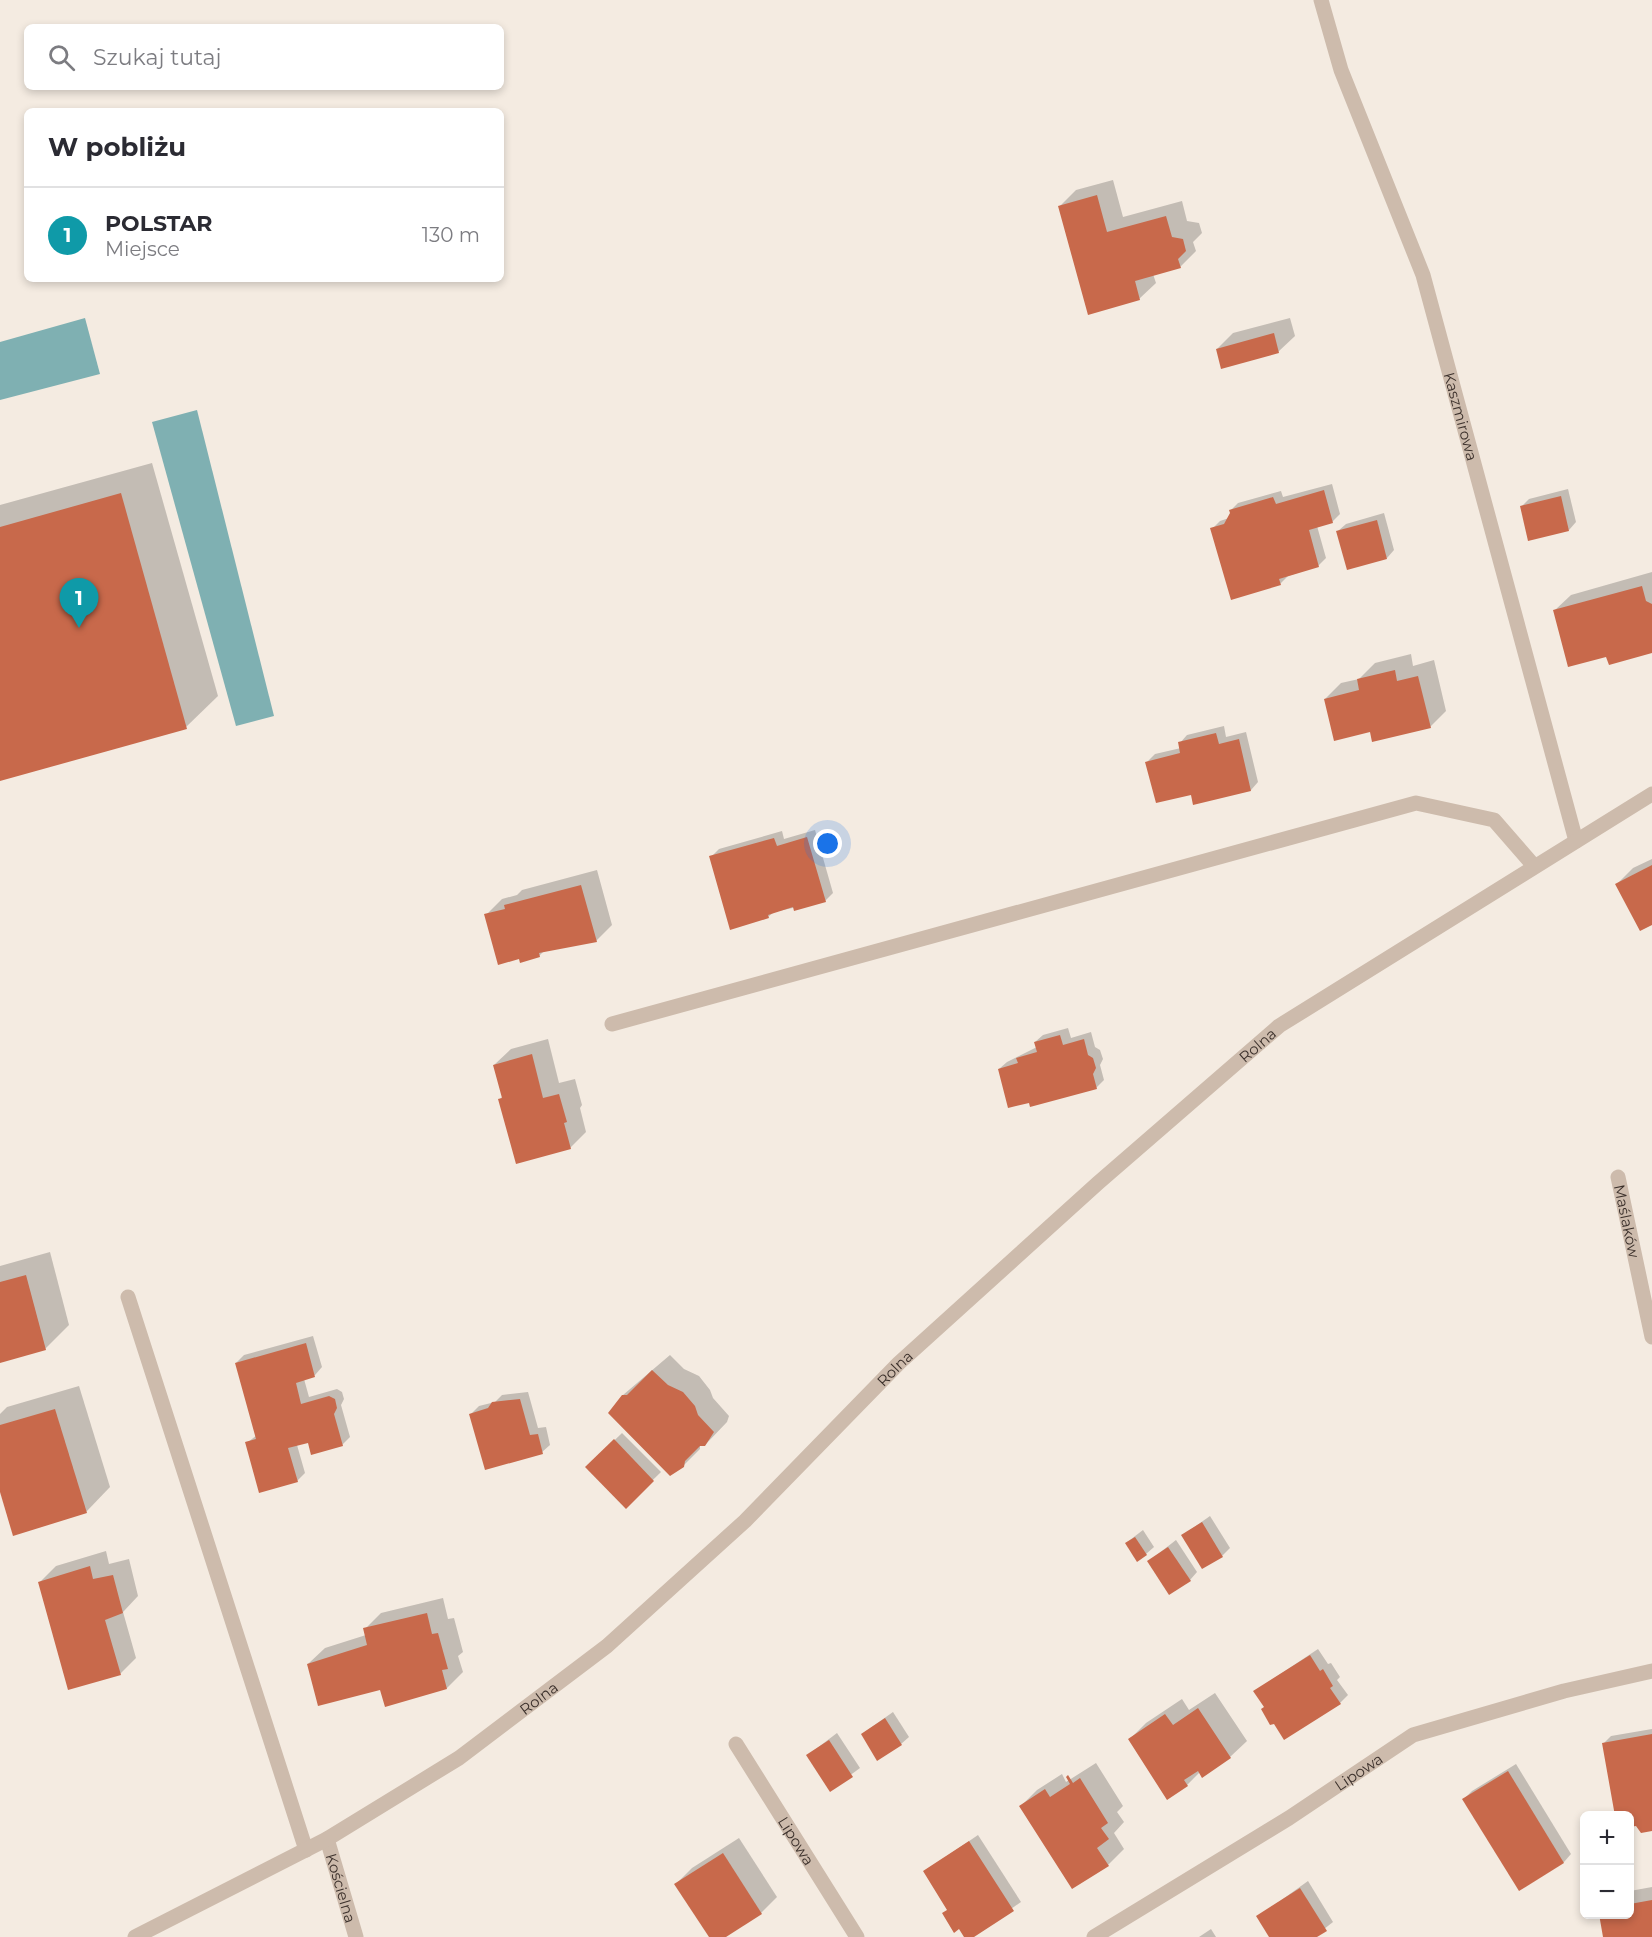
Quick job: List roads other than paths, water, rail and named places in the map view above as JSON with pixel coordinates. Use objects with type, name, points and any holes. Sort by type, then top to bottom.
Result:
[{"type":"street","name":"Kaszmirowa","points":[[1321,0],[1341,70],[1423,275],[1576,841]]},
{"type":"street","name":"Rolna","points":[[135,1937],[327,1839],[459,1758],[607,1646],[745,1521],[899,1363],[1098,1183],[1279,1026],[1652,794]]},
{"type":"street","points":[[612,1024],[1416,803],[1494,820],[1534,866]]},
{"type":"street","name":"Maślaków","points":[[1618,1177],[1652,1337]]},
{"type":"street","points":[[128,1297],[306,1850]]},
{"type":"street","name":"Lipowa","points":[[1094,1937],[1289,1818],[1413,1735],[1564,1691],[1652,1671]]},
{"type":"street","name":"Lipowa","points":[[736,1744],[857,1937]]},
{"type":"street","name":"Kościelna","points":[[327,1839],[356,1937]]},
{"type":"water","points":[[85,318],[100,374],[0,400],[0,342]]},
{"type":"water","points":[[197,410],[274,716],[236,726],[152,422]]},
{"type":"place","name":"POLSTAR","points":[[79,628]]}]
